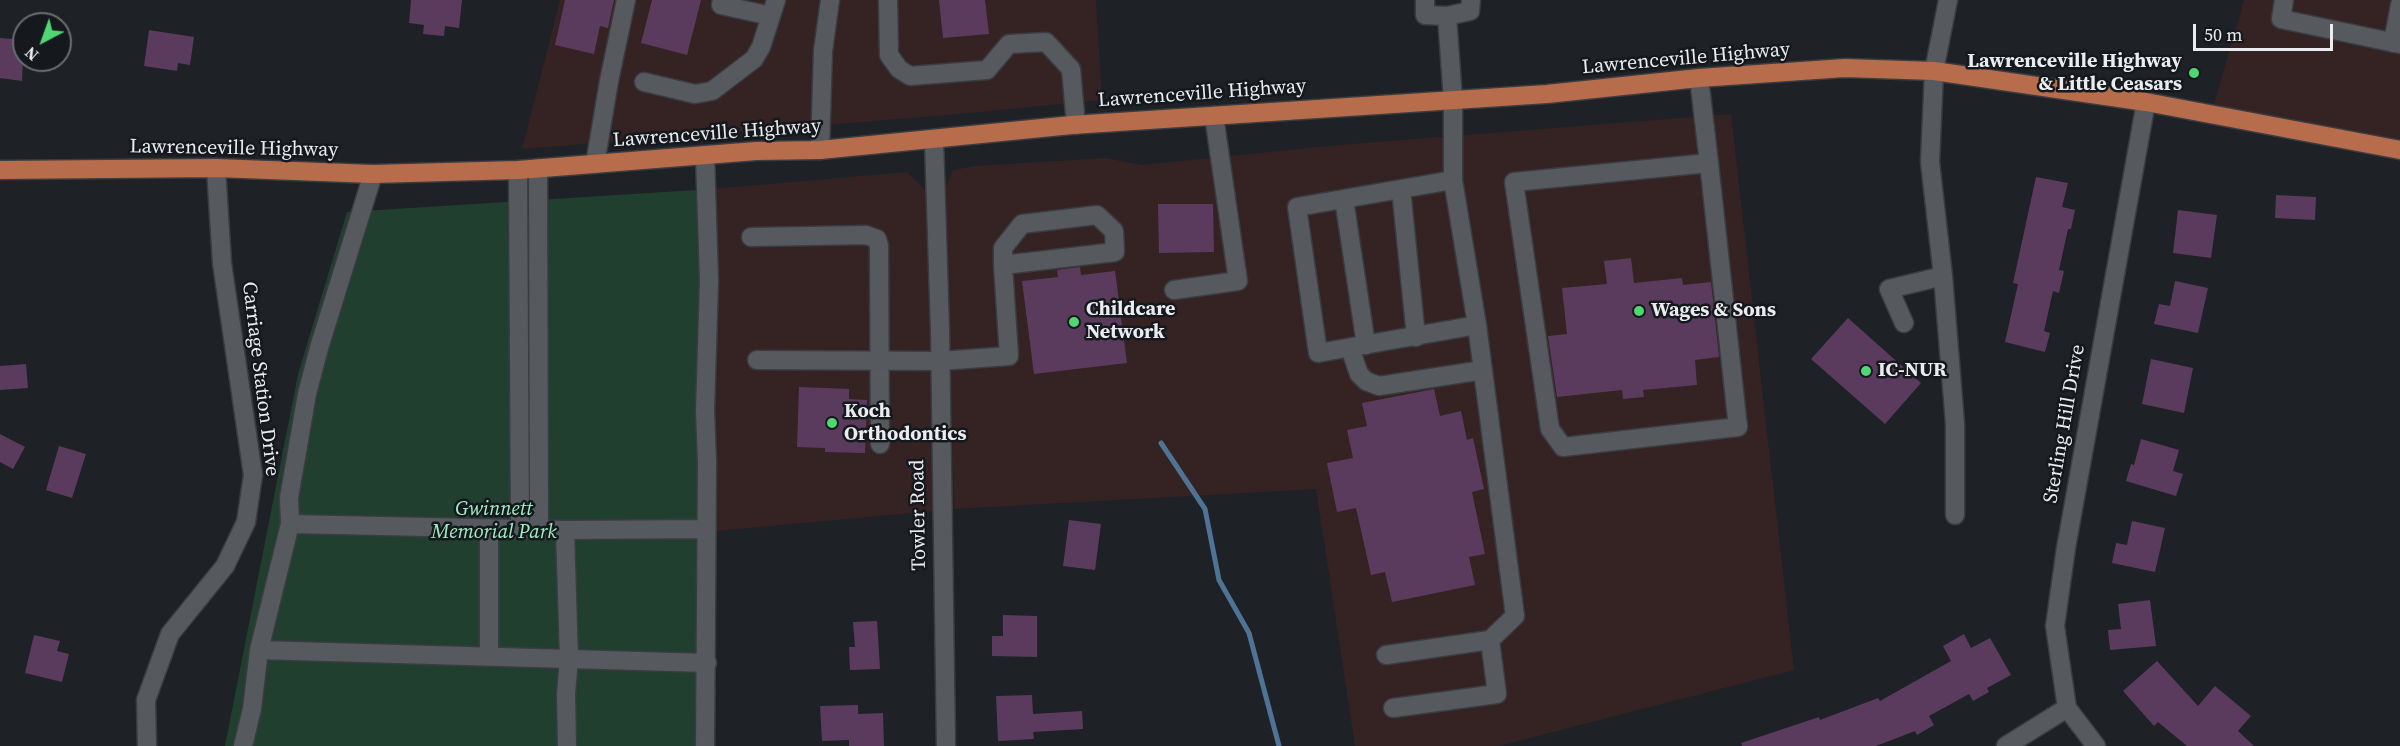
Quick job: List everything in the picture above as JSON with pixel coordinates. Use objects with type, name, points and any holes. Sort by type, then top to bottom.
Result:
[{"type":"main road","name":"Lawrenceville Highway","points":[[0,171],[216,168],[373,174],[518,170],[756,151],[820,150],[1076,125],[1547,94],[1699,78],[1845,68],[1934,71],[2146,102],[2400,150]]},
{"type":"street","points":[[595,164],[626,0]]},
{"type":"street","points":[[644,82],[695,94],[712,91],[754,59],[761,47],[774,8],[721,5],[722,0]]},
{"type":"street","points":[[820,150],[823,51],[830,0]]},
{"type":"street","points":[[888,0],[889,55],[899,69],[910,76],[987,70],[1009,44],[1046,42],[1071,69],[1076,125]]},
{"type":"street","points":[[1425,0],[1425,15],[1447,16],[1470,11],[1471,0]]},
{"type":"street","points":[[1948,0],[1934,71],[1930,162],[1943,276],[1955,424],[1955,515]]},
{"type":"street","points":[[2284,0],[2280,19],[2397,44],[2400,5]]},
{"type":"street","points":[[1386,655],[1490,640],[1515,616],[1477,325],[1453,180],[1453,100],[1447,16]]},
{"type":"street","points":[[1699,78],[1709,163],[1738,427],[1563,447],[1550,429],[1514,182],[1709,163]]},
{"type":"street","name":"Sterling Hill Drive","points":[[2096,746],[2067,708],[2055,626],[2068,537],[2146,102]]},
{"type":"street","points":[[1174,290],[1238,281],[1214,116]]},
{"type":"street","name":"Towler Road","points":[[934,140],[946,746]]},
{"type":"street","points":[[705,155],[709,281],[705,410],[707,462],[705,746]]},
{"type":"street","name":"Carriage Station Drive","points":[[147,746],[146,700],[170,634],[225,566],[246,522],[253,475],[222,263],[216,168]]},
{"type":"street","points":[[538,168],[539,529]]},
{"type":"street","points":[[518,170],[520,529]]},
{"type":"street","points":[[243,746],[252,709],[259,650],[290,524],[289,498],[307,394],[373,174]]},
{"type":"street","points":[[1453,180],[1297,207],[1318,353],[1477,325]]},
{"type":"street","points":[[1401,189],[1416,337]]},
{"type":"street","points":[[1344,199],[1359,374],[1366,381],[1380,386],[1483,370]]},
{"type":"street","points":[[757,360],[940,361],[1009,356],[1003,264],[1003,248],[1022,224],[1097,215],[1114,231],[1116,252],[1003,264]]},
{"type":"street","points":[[751,237],[866,235],[877,239],[879,246],[880,444]]},
{"type":"street","points":[[1904,323],[1889,289],[1943,276]]},
{"type":"street","points":[[290,524],[565,530],[706,529]]},
{"type":"street","points":[[489,528],[489,655]]},
{"type":"street","points":[[565,530],[569,659],[566,694],[567,746]]},
{"type":"street","points":[[1393,708],[1497,694],[1490,640]]},
{"type":"street","points":[[259,650],[706,663]]},
{"type":"street","points":[[2006,746],[2067,708]]},
{"type":"shaded area","points":[[560,0],[1096,0],[1102,100],[938,116],[522,149]]},
{"type":"shaded area","points":[[2244,0],[2400,0],[2400,155],[2286,138],[2210,118]]},
{"type":"shaded area","points":[[1731,114],[1794,670],[1499,746],[1355,746],[1316,489],[954,509],[946,186],[953,170],[975,166],[1106,158],[1141,165],[1339,145]]},
{"type":"shaded area","points":[[907,172],[926,191],[935,511],[715,531],[712,189]]},
{"type":"green space","name":"Gwinnett Memorial Park","points":[[712,189],[714,746],[225,746],[298,374],[347,212]]},
{"type":"building","points":[[411,0],[462,0],[459,28],[445,26],[444,36],[423,34],[424,25],[409,23]]},
{"type":"building","points":[[565,0],[614,0],[608,28],[600,26],[594,54],[555,45]]},
{"type":"building","points":[[652,0],[701,0],[687,55],[641,43]]},
{"type":"building","points":[[939,0],[985,0],[989,34],[943,38]]},
{"type":"building","points":[[149,30],[194,37],[190,65],[178,63],[177,71],[144,66]]},
{"type":"building","points":[[0,38],[12,39],[12,72],[22,72],[22,81],[0,78]]},
{"type":"building","points":[[2036,177],[2068,183],[2062,207],[2075,210],[2071,229],[2068,229],[2059,270],[2064,271],[2059,293],[2053,291],[2044,331],[2050,333],[2045,352],[2005,342],[2018,284],[2013,283]]},
{"type":"building","points":[[2276,195],[2316,197],[2315,220],[2275,218]]},
{"type":"building","points":[[1158,204],[1213,204],[1214,252],[1159,253]]},
{"type":"building","points":[[2178,210],[2217,215],[2211,258],[2173,253]]},
{"type":"building","name":"Wages & Sons","points":[[1631,258],[1634,283],[1682,278],[1683,285],[1711,282],[1719,357],[1695,360],[1697,385],[1643,390],[1644,397],[1623,399],[1622,390],[1557,397],[1548,336],[1567,334],[1562,288],[1607,284],[1604,261]]},
{"type":"building","name":"Childcare Network","points":[[1080,267],[1081,275],[1115,271],[1127,363],[1034,374],[1022,281],[1058,277],[1057,270]]},
{"type":"building","points":[[2175,281],[2208,288],[2198,333],[2154,324],[2159,304],[2170,306]]},
{"type":"building","name":"IC-NUR","points":[[1848,318],[1921,383],[1885,424],[1811,359]]},
{"type":"building","points":[[2151,359],[2193,368],[2184,413],[2142,404]]},
{"type":"building","points":[[26,364],[28,388],[0,390],[0,366]]},
{"type":"building","name":"Koch Orthodontics","points":[[799,387],[849,389],[849,399],[867,400],[865,453],[825,452],[825,448],[797,447]]},
{"type":"building","points":[[1434,389],[1440,416],[1461,411],[1467,440],[1473,438],[1484,489],[1472,492],[1485,554],[1469,557],[1475,585],[1392,602],[1385,572],[1371,575],[1356,508],[1337,512],[1327,463],[1353,458],[1347,430],[1367,426],[1362,403]]},
{"type":"building","points":[[0,434],[25,447],[13,469],[0,462]]},
{"type":"building","points":[[2141,439],[2179,450],[2173,471],[2183,474],[2176,496],[2126,481],[2131,464],[2134,465]]},
{"type":"building","points":[[59,446],[86,454],[72,498],[46,490]]},
{"type":"building","points":[[1069,520],[1101,524],[1095,570],[1063,566]]},
{"type":"building","points":[[2132,521],[2165,528],[2155,572],[2112,563],[2116,543],[2127,545]]},
{"type":"building","points":[[2150,600],[2156,646],[2110,650],[2108,630],[2121,629],[2118,604]]},
{"type":"building","points":[[1003,615],[1037,616],[1037,657],[992,656],[992,636],[1003,636]]},
{"type":"building","points":[[877,621],[880,669],[850,670],[849,647],[855,647],[853,622]]},
{"type":"building","points":[[1964,634],[1971,648],[1990,638],[2011,675],[1987,688],[1989,692],[1973,701],[1969,694],[1929,716],[1934,725],[1917,735],[1915,731],[1876,746],[1742,746],[1741,743],[1819,717],[1820,720],[1878,698],[1880,701],[1951,661],[1943,646]]},
{"type":"building","points":[[34,635],[60,641],[57,651],[69,654],[62,682],[25,673]]},
{"type":"building","points":[[2157,661],[2198,706],[2215,686],[2251,716],[2238,731],[2254,746],[2187,746],[2158,722],[2154,726],[2123,691]]},
{"type":"building","points":[[1032,695],[1033,714],[1082,711],[1083,729],[1033,732],[1034,739],[998,741],[996,696]]},
{"type":"building","points":[[858,705],[858,714],[883,713],[884,746],[849,746],[849,740],[822,741],[820,706]]},
{"type":"waterway","points":[[1161,443],[1205,509],[1219,580],[1249,633],[1279,746]]},
{"type":"place","name":"Lawrenceville Highway & Little Ceasars","points":[[2194,73]]},
{"type":"place","name":"Wages & Sons","points":[[1639,311]]},
{"type":"place","name":"Childcare Network","points":[[1074,322]]},
{"type":"place","name":"IC-NUR","points":[[1866,371]]},
{"type":"place","name":"Koch Orthodontics","points":[[832,423]]}]
